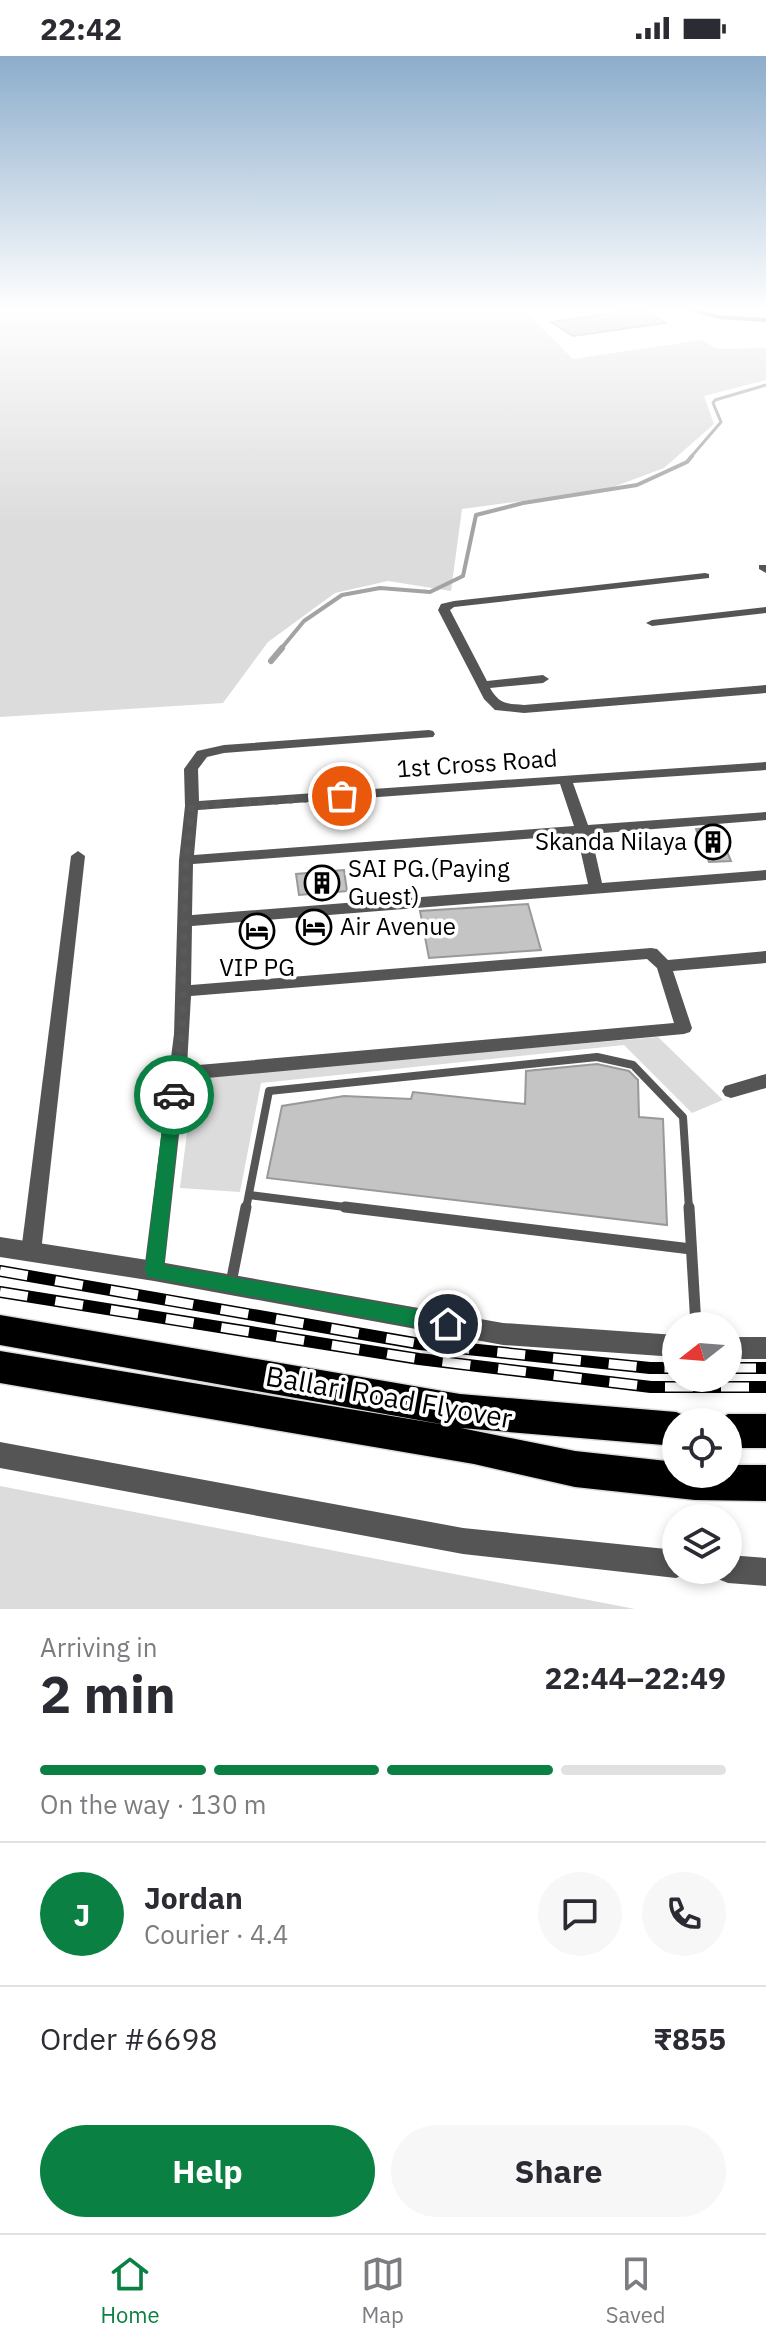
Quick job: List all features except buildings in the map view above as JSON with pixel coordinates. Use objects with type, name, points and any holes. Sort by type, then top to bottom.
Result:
[{"type":"highway","name":"Ballari Road Flyover","points":[[0,1330],[460,1411],[662,1428]]},
{"type":"highway","name":"Ballari Road Flyover","points":[[0,1367],[474,1447],[575,1469],[695,1482],[766,1483]]},
{"type":"highway","points":[[742,1431],[766,1431]]},
{"type":"street","points":[[705,576],[445,606],[490,699],[499,707],[509,709],[766,689]]},
{"type":"street","points":[[652,623],[766,610]]},
{"type":"street","points":[[483,685],[543,679]]},
{"type":"street","points":[[154,1271],[183,991],[191,769],[202,754],[213,750],[429,734]]},
{"type":"street","name":"1st Cross Road","points":[[192,806],[766,766]]},
{"type":"street","points":[[565,780],[583,831],[596,887]]},
{"type":"street","points":[[186,860],[766,816]]},
{"type":"street","points":[[31,1252],[78,856]]},
{"type":"street","points":[[184,921],[766,875]]},
{"type":"street","points":[[176,1074],[684,1028],[664,966],[651,953],[183,991]]},
{"type":"street","points":[[664,966],[766,957]]},
{"type":"street","points":[[731,1091],[766,1081]]},
{"type":"street","points":[[0,1247],[154,1271],[503,1334],[662,1345]]},
{"type":"street","points":[[742,1348],[766,1348]]},
{"type":"street","points":[[0,1455],[463,1541],[662,1562]]},
{"type":"street","points":[[742,1570],[766,1572]]},
{"type":"lane","points":[[231,1285],[269,1091],[597,1057],[633,1065],[683,1117],[695,1312]]},
{"type":"lane","points":[[249,1195],[691,1249]]},
{"type":"shaded area","points":[[0,380],[764,380],[704,396],[714,424],[664,468],[605,490],[462,509],[451,591],[388,581],[335,593],[268,642],[223,703],[0,717]]},
{"type":"shaded area","points":[[658,1037],[723,1100],[692,1113],[624,1045],[261,1083],[240,1192],[180,1188],[194,1077]]},
{"type":"shaded area","points":[[0,1486],[635,1609],[0,1609]]},
{"type":"waterway","points":[[690,458],[721,422],[713,403],[715,400],[766,385]]},
{"type":"waterway","points":[[280,650],[304,621],[342,595],[380,588],[430,592],[463,576],[476,515],[523,503],[637,485],[687,462],[692,456]]},
{"type":"waterway","points":[[271,661],[282,648]]},
{"type":"railway","points":[[0,1271],[420,1344],[662,1368]]},
{"type":"railway","points":[[0,1292],[419,1359],[651,1387],[766,1387]]},
{"type":"railway","points":[[742,1368],[766,1368]]},
{"type":"way so far","points":[[174,1095],[182,1034],[186,860],[192,806],[342,796]]},
{"type":"place","name":"Skanda Nilaya","points":[[713,842]]},
{"type":"place","name":"SAI PG.(Paying Guest)","points":[[322,883]]},
{"type":"place","name":"Air Avenue","points":[[314,927]]},
{"type":"place","name":"VIP PG","points":[[257,931]]},
{"type":"route","points":[[174,1095],[154,1271],[448,1324]]}]
